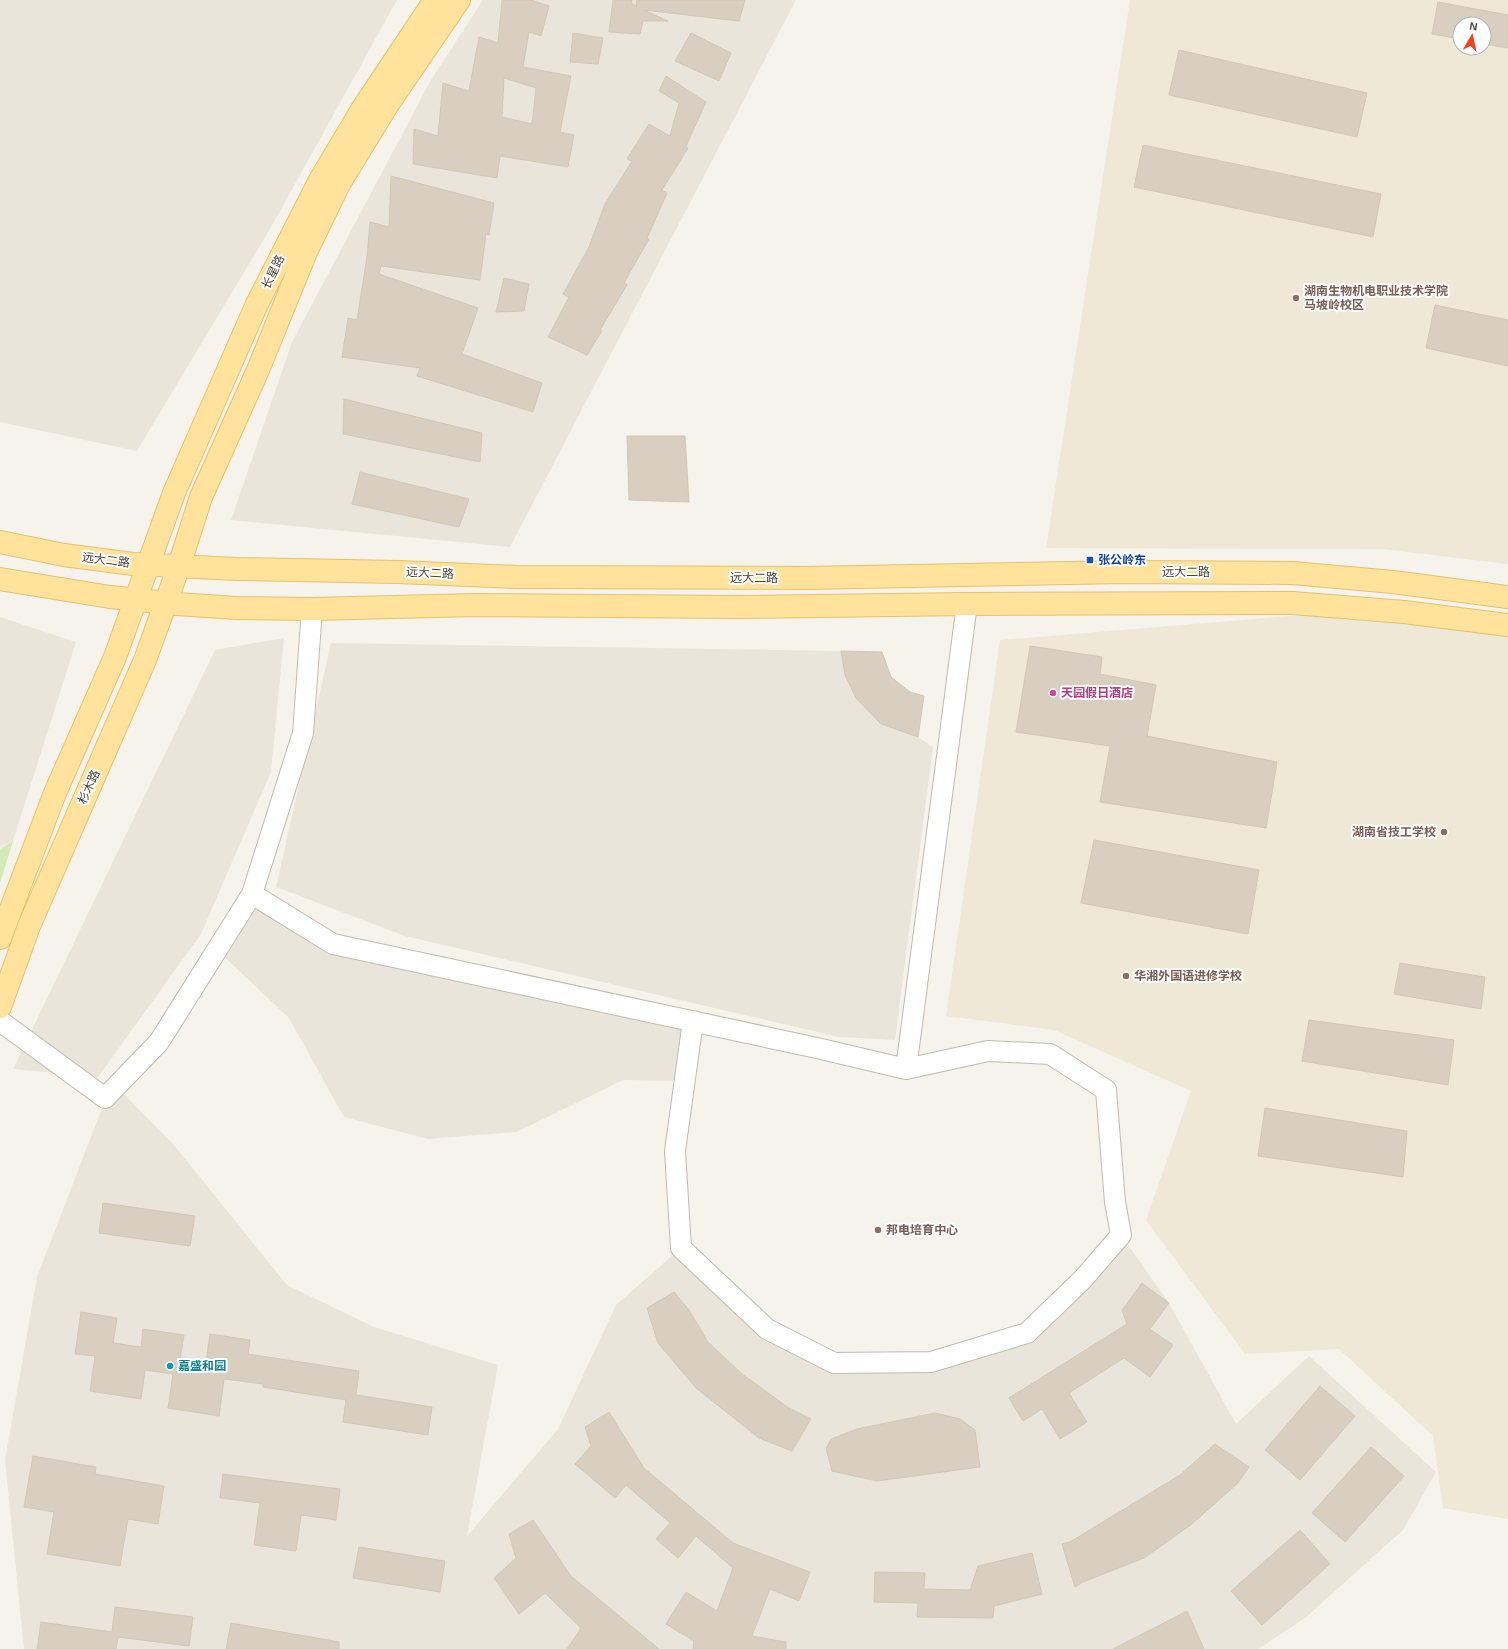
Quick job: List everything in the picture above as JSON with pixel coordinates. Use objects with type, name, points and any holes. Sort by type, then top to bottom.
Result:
[{"type":"main road","name":"长星路","points":[[149,564],[174,493],[257,304],[288,242],[320,180],[363,108],[435,0]]},
{"type":"main road","name":"长星路","points":[[178,566],[201,497],[258,370],[309,245],[339,184],[388,104],[459,0]]},
{"type":"main road","name":"远大二路","points":[[0,542],[64,555],[178,566],[517,577],[805,578],[1125,572],[1293,573],[1393,582],[1508,596]]},
{"type":"main road","points":[[0,938],[55,793],[115,657],[149,564]]},
{"type":"main road","name":"杉木路","points":[[0,1007],[29,926],[145,660],[178,566]]},
{"type":"main road","points":[[0,579],[136,600],[236,608],[312,609],[476,605],[739,607],[967,604],[1293,603],[1404,612],[1508,625]]},
{"type":"street","points":[[906,1069],[967,604]]},
{"type":"street","points":[[0,1021],[105,1098],[159,1042],[252,894],[304,733],[312,609]]},
{"type":"street","points":[[252,894],[333,944],[693,1021],[906,1069],[988,1051],[1050,1054],[1106,1090],[1115,1202],[1121,1235],[1083,1279],[1027,1333],[931,1362],[834,1363],[767,1329],[681,1248],[675,1151],[693,1021]]},
{"type":"shaded area","points":[[0,0],[397,0],[270,229],[137,451],[0,422]]},
{"type":"shaded area","points":[[483,0],[796,0],[510,547],[231,520],[292,342],[431,80]]},
{"type":"shaded area","name":"湖南生物机电职业技术学院 马坡岭校区","points":[[1130,0],[1508,0],[1508,564],[1382,549],[1046,548]]},
{"type":"shaded area","points":[[1374,609],[1508,633],[1508,1519],[1443,1508],[1433,1436],[1339,1349],[1245,1354],[1146,1220],[1191,1091],[1054,1030],[946,1016],[1000,640]]},
{"type":"shaded area","points":[[0,617],[76,642],[13,841],[0,847]]},
{"type":"shaded area","points":[[284,638],[271,772],[201,934],[98,1077],[13,1069],[215,650]]},
{"type":"shaded area","points":[[331,643],[841,651],[845,675],[881,724],[918,737],[933,747],[895,1040],[839,1037],[405,936],[276,887]]},
{"type":"shaded area","points":[[252,894],[317,944],[693,1021],[684,1081],[623,1080],[517,1132],[428,1139],[344,1117],[289,1018],[217,950]]},
{"type":"shaded area","points":[[112,1082],[173,1144],[287,1285],[374,1327],[498,1365],[467,1536],[558,1429],[616,1305],[681,1248],[767,1329],[834,1363],[931,1362],[1027,1333],[1121,1235],[1169,1303],[1236,1424],[1309,1356],[1436,1472],[1403,1530],[1305,1618],[1258,1649],[24,1649],[5,1460],[37,1277]]},
{"type":"green space","points":[[13,841],[0,883],[0,849]]},
{"type":"building","points":[[502,0],[531,0],[549,6],[541,36],[529,32],[523,67],[571,76],[560,132],[574,135],[568,167],[500,156],[497,178],[413,164],[414,129],[438,136],[443,83],[469,91],[479,37],[498,43]],"holes":[[[504,78],[536,88],[532,124],[502,117]]]},
{"type":"building","points":[[613,0],[632,0],[631,3],[636,6],[637,0],[745,0],[739,21],[644,10],[668,21],[643,21],[640,34],[609,32]]},
{"type":"building","points":[[1438,2],[1508,15],[1508,48],[1492,45],[1492,16],[1452,16],[1452,38],[1432,34]]},
{"type":"building","points":[[573,33],[603,38],[598,64],[570,62]]},
{"type":"building","points":[[691,33],[731,53],[719,81],[675,61]]},
{"type":"building","points":[[1179,50],[1367,93],[1357,137],[1169,95]]},
{"type":"building","points":[[666,76],[706,102],[686,146],[688,148],[662,190],[667,193],[647,238],[649,239],[624,283],[627,285],[587,355],[548,337],[569,297],[563,294],[589,247],[605,204],[632,161],[627,159],[649,124],[670,136],[679,103],[659,91]]},
{"type":"building","points":[[1143,145],[1381,194],[1373,237],[1134,187]]},
{"type":"building","points":[[391,176],[494,203],[489,235],[486,234],[480,280],[381,266],[379,274],[478,308],[462,354],[542,383],[533,412],[417,376],[420,368],[342,357],[348,318],[357,320],[367,257],[370,222],[389,227]]},
{"type":"building","points":[[504,278],[529,284],[524,311],[496,312]]},
{"type":"building","points":[[1435,305],[1508,320],[1508,366],[1426,348]]},
{"type":"building","points":[[344,399],[482,433],[480,462],[343,434]]},
{"type":"building","points":[[627,436],[685,436],[689,502],[629,500]]},
{"type":"building","points":[[360,472],[469,499],[459,527],[352,504]]},
{"type":"building","points":[[1030,646],[1102,657],[1100,674],[1156,685],[1147,736],[1277,762],[1266,828],[1100,802],[1110,746],[1016,732]]},
{"type":"building","points":[[841,651],[882,652],[891,677],[910,692],[924,696],[918,737],[881,724],[856,698],[845,675]]},
{"type":"building","points":[[1094,840],[1259,870],[1248,934],[1081,903]]},
{"type":"building","points":[[1400,963],[1485,977],[1481,1009],[1394,994]]},
{"type":"building","points":[[1309,1020],[1454,1040],[1448,1085],[1302,1061]]},
{"type":"building","points":[[1265,1108],[1407,1131],[1403,1177],[1258,1156]]},
{"type":"building","points":[[103,1203],[195,1216],[190,1246],[99,1233]]},
{"type":"building","points":[[1142,1283],[1169,1303],[1150,1329],[1173,1345],[1150,1377],[1124,1358],[1069,1393],[1087,1422],[1060,1439],[1042,1409],[1023,1421],[1009,1398],[1127,1324],[1122,1310]]},
{"type":"building","points":[[674,1292],[689,1310],[708,1342],[742,1374],[789,1408],[811,1419],[792,1451],[759,1438],[696,1388],[658,1343],[647,1308]]},
{"type":"building","name":"嘉盛和园","points":[[81,1312],[117,1318],[113,1343],[141,1347],[143,1329],[184,1335],[180,1359],[206,1362],[210,1334],[250,1340],[248,1354],[359,1371],[356,1395],[432,1407],[428,1435],[343,1422],[346,1400],[263,1387],[263,1384],[224,1379],[219,1416],[168,1408],[173,1374],[145,1370],[141,1399],[90,1391],[95,1356],[75,1354]]},
{"type":"building","points":[[1320,1386],[1355,1416],[1300,1480],[1265,1450]]},
{"type":"building","points":[[609,1412],[644,1468],[733,1543],[810,1572],[799,1601],[770,1589],[752,1636],[786,1642],[786,1649],[693,1649],[694,1641],[666,1624],[686,1592],[717,1611],[733,1568],[696,1536],[678,1558],[656,1539],[670,1523],[626,1485],[615,1498],[575,1464],[591,1446],[585,1427]]},
{"type":"building","points":[[935,1413],[960,1419],[975,1430],[980,1467],[877,1481],[832,1471],[826,1449],[831,1439],[857,1429]]},
{"type":"building","points":[[1215,1444],[1249,1467],[1238,1483],[1192,1524],[1144,1558],[1083,1582],[1075,1587],[1062,1544],[1070,1542],[1180,1475]]},
{"type":"building","points":[[1371,1447],[1404,1476],[1345,1542],[1312,1513]]},
{"type":"building","points":[[33,1456],[96,1467],[95,1474],[164,1486],[158,1524],[128,1519],[120,1566],[47,1554],[54,1512],[24,1507]]},
{"type":"building","points":[[223,1474],[340,1489],[336,1520],[301,1515],[296,1551],[254,1545],[260,1503],[220,1498]]},
{"type":"building","points":[[533,1520],[571,1576],[659,1649],[567,1649],[581,1628],[545,1593],[519,1614],[494,1578],[516,1558],[509,1534]]},
{"type":"building","points":[[1300,1530],[1330,1564],[1262,1625],[1231,1591]]},
{"type":"building","points":[[359,1547],[445,1561],[440,1592],[353,1578]]},
{"type":"building","points":[[1032,1553],[1042,1594],[994,1606],[993,1618],[917,1617],[918,1603],[874,1602],[875,1572],[925,1573],[924,1589],[970,1590],[978,1566]]},
{"type":"building","points":[[115,1607],[193,1617],[189,1646],[118,1637],[116,1649],[37,1649],[41,1622],[112,1632]]},
{"type":"building","points":[[1187,1611],[1204,1649],[1113,1649]]},
{"type":"building","points":[[231,1623],[339,1642],[339,1649],[226,1649]]},
{"type":"place","name":"湖南生物机电职业技术学院 马坡岭校区","points":[[1296,298]]},
{"type":"place","name":"张公岭东","points":[[1090,560]]},
{"type":"place","name":"天园假日酒店","points":[[1053,693]]},
{"type":"place","name":"湖南省技工学校","points":[[1444,832]]},
{"type":"place","name":"华湘外国语进修学校","points":[[1126,976]]},
{"type":"place","name":"邦电培育中心","points":[[878,1230]]},
{"type":"place","name":"嘉盛和园","points":[[170,1366]]}]
